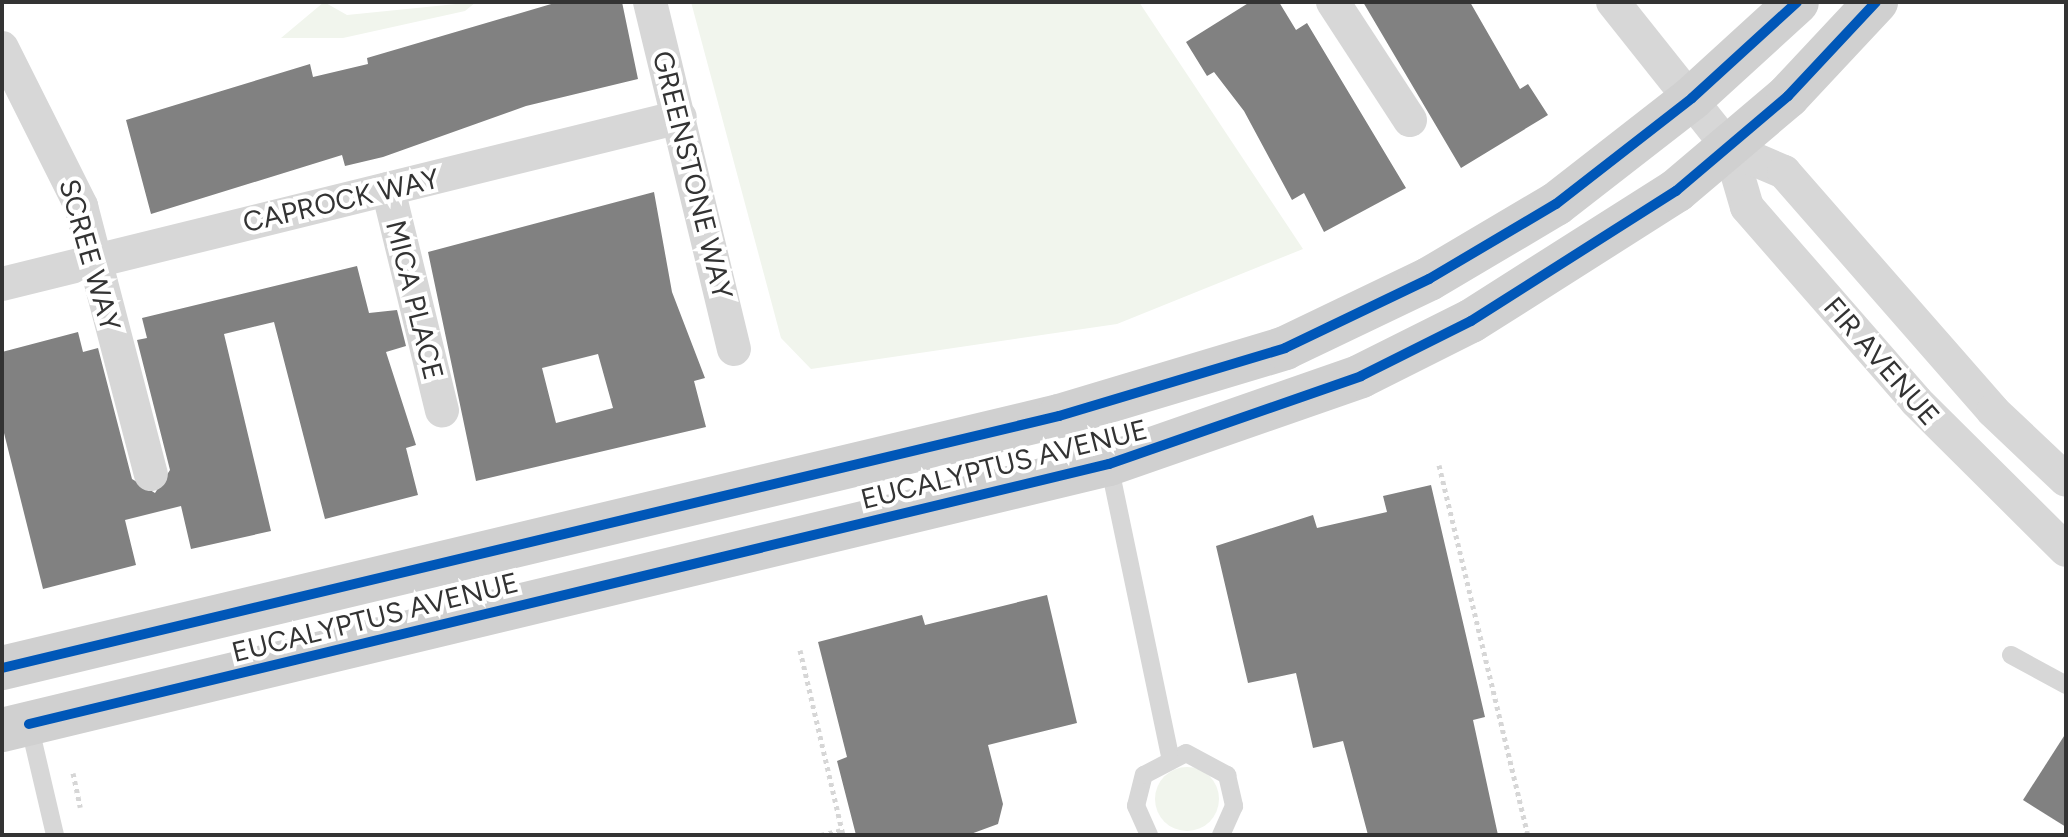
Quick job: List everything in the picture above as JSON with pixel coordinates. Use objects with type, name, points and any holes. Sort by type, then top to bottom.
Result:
[{"type":"main road","name":"EUCALYPTUS AVENUE","points":[[2,668],[1059,416],[1225,369],[1360,316],[1556,204],[1692,98],[1797,2]]},
{"type":"main road","name":"EUCALYPTUS AVENUE","points":[[15,727],[1109,464],[1361,376],[1457,328],[1597,244],[1730,149],[1876,2]]},
{"type":"main road","points":[[1109,464],[1127,430],[1272,379],[1360,316]]},
{"type":"street","name":"GREENSTONE WAY","points":[[650,2],[734,349]]},
{"type":"street","points":[[1333,2],[1410,120]]},
{"type":"street","name":"FIR AVENUE","points":[[1613,2],[1730,149],[1747,207],[1925,412],[2066,550]]},
{"type":"street","name":"SCREE WAY","points":[[2,48],[71,181],[151,474]]},
{"type":"street","name":"CAPROCK WAY","points":[[2,284],[680,117]]},
{"type":"street","name":"FIR AVENUE","points":[[1730,149],[1784,172],[1993,411],[2066,480]]},
{"type":"street","name":"MICA PLACE","points":[[388,189],[442,411]]},
{"type":"lane","points":[[1109,464],[1170,756]]},
{"type":"lane","points":[[2011,655],[2066,685]]},
{"type":"lane","points":[[15,727],[55,835]]},
{"type":"lane","points":[[1149,835],[1138,790],[1144,775],[1170,756],[1202,756],[1227,775],[1234,806],[1221,835]]},
{"type":"path","points":[[1439,465],[1528,835]]},
{"type":"path","points":[[800,650],[843,832],[821,835]]},
{"type":"shaded area","points":[[324,2],[347,15],[476,2],[465,11],[343,38],[281,38]]},
{"type":"shaded area","points":[[691,2],[1139,2],[1303,249],[1117,324],[811,369],[781,338]]},
{"type":"shaded area","points":[[1187,767],[1210,776],[1219,799],[1210,822],[1187,831],[1164,822],[1155,799],[1164,776]]},
{"type":"building","points":[[558,2],[622,2],[638,79],[526,106],[383,157],[345,166],[342,155],[151,214],[126,120],[310,64],[313,77],[368,64],[367,58]]},
{"type":"building","points":[[1250,2],[1279,2],[1296,30],[1307,23],[1406,188],[1324,232],[1304,193],[1292,200],[1244,111],[1214,72],[1207,76],[1186,42]]},
{"type":"building","points":[[1363,2],[1470,2],[1520,89],[1528,84],[1548,115],[1461,168]]},
{"type":"building","points":[[654,192],[672,292],[705,378],[694,381],[706,427],[476,481],[428,252]],"holes":[[[598,354],[613,408],[556,423],[542,368]]]},
{"type":"building","points":[[357,266],[369,313],[397,310],[406,346],[386,352],[416,445],[406,448],[418,495],[325,519],[274,322],[224,334],[271,531],[191,549],[181,506],[125,520],[136,565],[43,589],[2,425],[2,352],[78,332],[83,352],[98,348],[132,479],[155,493],[170,470],[137,340],[147,338],[142,318]]},
{"type":"building","points":[[1431,485],[1485,717],[1473,720],[1498,835],[1368,835],[1343,741],[1313,748],[1296,673],[1248,683],[1216,546],[1313,515],[1317,528],[1387,512],[1383,496]]},
{"type":"building","points":[[1047,595],[1077,723],[988,745],[1003,804],[998,824],[968,835],[856,835],[837,761],[847,757],[818,642],[922,615],[925,625]]},
{"type":"building","points":[[2066,733],[2066,827],[2023,800]]},
{"type":"cycle path","points":[[2,668],[1059,416],[1285,348],[1429,279],[1556,204],[1692,98],[1797,2]]},
{"type":"cycle path","points":[[29,724],[1109,464],[1361,376],[1471,321],[1676,191],[1788,96],[1876,2]]}]
